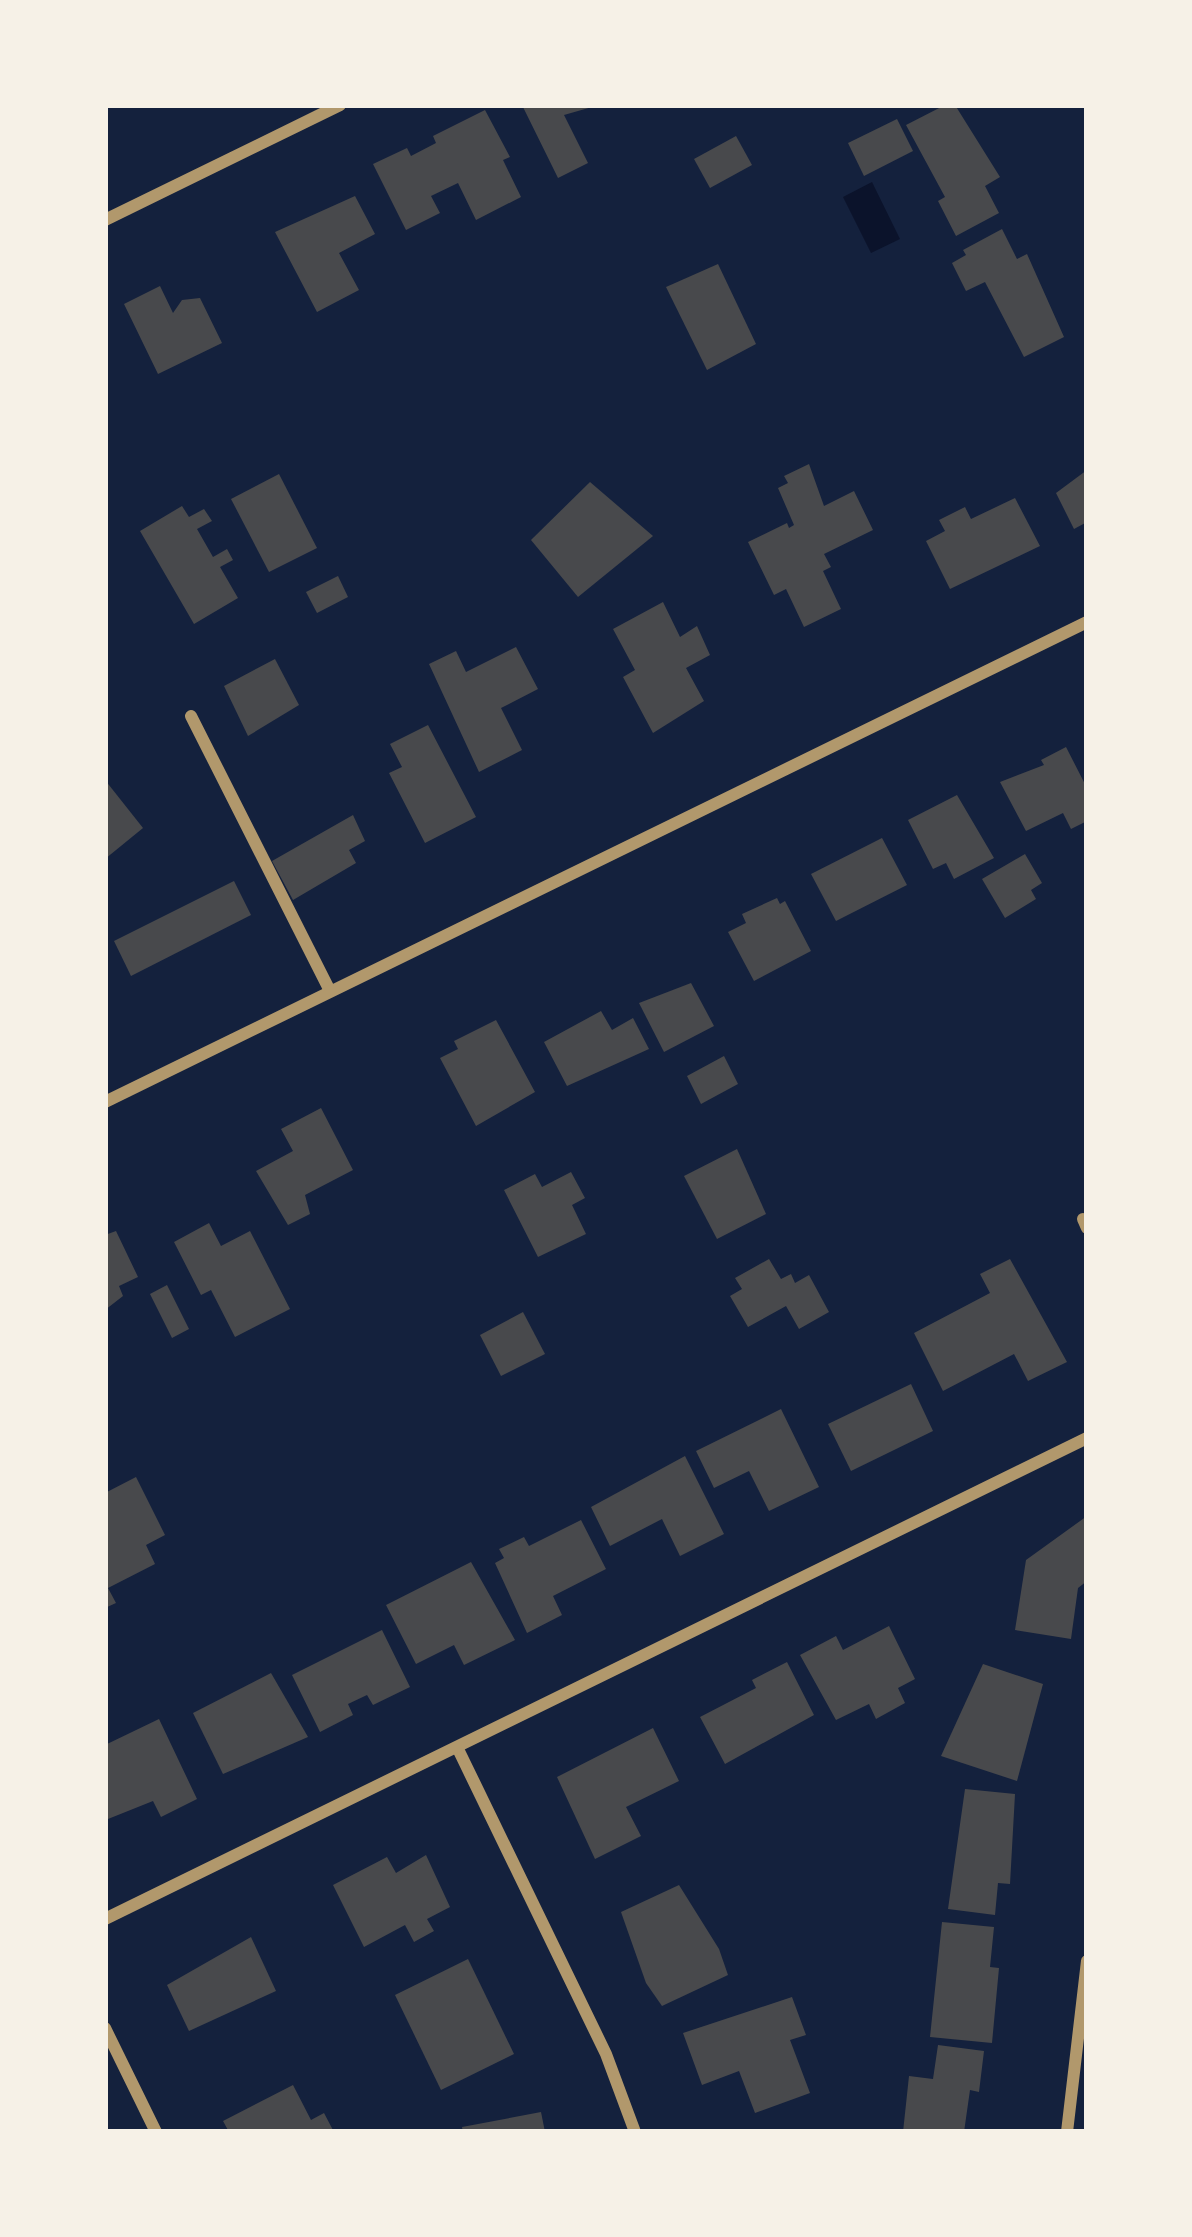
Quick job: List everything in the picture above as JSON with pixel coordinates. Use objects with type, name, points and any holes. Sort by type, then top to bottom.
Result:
[{"type":"street","points":[[105,220],[340,105]]},
{"type":"street","points":[[105,1102],[1087,622]]},
{"type":"street","points":[[191,716],[330,991]]},
{"type":"street","points":[[105,1919],[1087,1438]]},
{"type":"street","points":[[458,1749],[606,2054],[635,2132]]},
{"type":"street","points":[[1067,2132],[1087,1961]]},
{"type":"street","points":[[105,2028],[156,2132]]},
{"type":"water","points":[[872,182],[900,239],[871,253],[843,197]]},
{"type":"building","points":[[522,105],[599,105],[564,115],[588,163],[558,178]]},
{"type":"building","points":[[945,105],[955,105],[1000,177],[985,186],[999,213],[956,236],[938,201],[945,197],[906,125]]},
{"type":"building","points":[[485,110],[510,157],[503,160],[521,197],[476,220],[458,183],[431,196],[440,213],[406,230],[373,164],[407,148],[411,156],[436,143],[433,136]]},
{"type":"building","points":[[897,119],[913,151],[864,176],[848,143]]},
{"type":"building","points":[[736,136],[752,165],[710,188],[694,159]]},
{"type":"building","points":[[355,196],[375,234],[339,253],[359,290],[317,312],[275,232]]},
{"type":"building","points":[[1002,229],[1017,259],[1027,254],[1064,337],[1024,357],[985,282],[966,291],[952,263],[966,255],[963,250]]},
{"type":"building","points":[[718,264],[756,344],[707,370],[666,287]]},
{"type":"building","points":[[160,286],[173,313],[182,300],[200,298],[222,343],[158,374],[124,304]]},
{"type":"building","points":[[809,464],[824,506],[854,491],[873,530],[824,554],[831,567],[823,571],[841,609],[804,627],[786,589],[774,595],[748,542],[787,523],[789,528],[794,525],[778,488],[788,483],[784,476]]},
{"type":"building","points":[[1087,470],[1087,522],[1074,529],[1056,493]]},
{"type":"building","points":[[279,474],[317,548],[269,572],[231,499]]},
{"type":"building","points":[[590,482],[653,536],[578,597],[531,540]]},
{"type":"building","points":[[1015,498],[1040,546],[950,589],[926,541],[945,531],[939,520],[965,507],[971,519]]},
{"type":"building","points":[[182,506],[189,517],[204,509],[212,521],[197,529],[213,557],[227,549],[233,560],[220,567],[238,598],[194,624],[140,531]]},
{"type":"building","points":[[338,576],[348,597],[317,613],[306,592]]},
{"type":"building","points":[[663,602],[680,637],[697,626],[710,655],[686,668],[704,701],[653,733],[623,677],[635,670],[613,629]]},
{"type":"building","points":[[516,647],[538,689],[501,708],[522,750],[479,772],[429,664],[456,651],[466,672]]},
{"type":"building","points":[[275,659],[299,705],[248,736],[224,686]]},
{"type":"building","points":[[428,725],[476,817],[425,843],[389,773],[402,767],[390,744]]},
{"type":"building","points":[[1066,747],[1087,788],[1087,821],[1071,829],[1063,813],[1026,831],[1000,782],[1044,765],[1041,760]]},
{"type":"building","points":[[105,780],[143,828],[105,859]]},
{"type":"building","points":[[957,795],[994,858],[954,879],[946,863],[933,869],[908,820]]},
{"type":"building","points":[[353,815],[365,841],[349,850],[356,863],[293,900],[272,861]]},
{"type":"building","points":[[882,838],[907,885],[836,921],[811,874]]},
{"type":"building","points":[[1025,854],[1042,883],[1031,890],[1036,899],[1005,918],[982,879]]},
{"type":"building","points":[[234,881],[251,915],[131,976],[114,941]]},
{"type":"building","points":[[777,898],[780,904],[785,901],[811,951],[754,981],[728,932],[746,923],[742,914]]},
{"type":"building","points":[[691,983],[714,1026],[664,1052],[639,1003]]},
{"type":"building","points":[[601,1011],[612,1030],[633,1018],[649,1049],[567,1086],[544,1042]]},
{"type":"building","points":[[496,1020],[535,1092],[476,1126],[440,1058],[458,1049],[454,1041]]},
{"type":"building","points":[[724,1056],[738,1084],[701,1104],[687,1076]]},
{"type":"building","points":[[321,1108],[353,1170],[305,1195],[310,1214],[288,1225],[256,1171],[293,1151],[281,1129]]},
{"type":"building","points":[[737,1149],[766,1214],[717,1239],[684,1176]]},
{"type":"building","points":[[571,1172],[585,1198],[572,1205],[586,1234],[538,1257],[504,1190],[535,1174],[542,1187]]},
{"type":"building","points":[[209,1223],[221,1246],[250,1231],[290,1309],[235,1337],[211,1290],[201,1295],[174,1242]]},
{"type":"building","points":[[116,1231],[138,1277],[119,1286],[123,1296],[105,1310],[105,1235]]},
{"type":"building","points":[[769,1259],[781,1279],[791,1274],[795,1283],[809,1275],[829,1312],[799,1329],[786,1306],[748,1327],[730,1296],[742,1289],[735,1278]]},
{"type":"building","points":[[1010,1259],[1067,1362],[1028,1381],[1014,1354],[943,1391],[914,1333],[990,1293],[980,1274]]},
{"type":"building","points":[[167,1285],[189,1329],[172,1338],[150,1294]]},
{"type":"building","points":[[523,1312],[545,1354],[501,1376],[480,1335]]},
{"type":"building","points":[[911,1384],[933,1431],[851,1471],[828,1424]]},
{"type":"building","points":[[781,1409],[819,1487],[769,1511],[749,1471],[714,1488],[696,1451]]},
{"type":"building","points":[[685,1456],[724,1534],[680,1556],[662,1519],[610,1546],[591,1507]]},
{"type":"building","points":[[136,1477],[165,1535],[146,1545],[155,1564],[108,1588],[116,1603],[105,1608],[105,1493]]},
{"type":"building","points":[[1087,1516],[1087,1581],[1078,1588],[1071,1639],[1015,1630],[1026,1560]]},
{"type":"building","points":[[581,1520],[606,1569],[553,1596],[562,1615],[527,1633],[495,1563],[504,1558],[499,1549],[524,1537],[529,1546]]},
{"type":"building","points":[[471,1562],[515,1640],[464,1665],[454,1645],[416,1664],[386,1605]]},
{"type":"building","points":[[889,1626],[915,1679],[898,1688],[905,1703],[876,1719],[869,1704],[836,1720],[800,1655],[836,1636],[843,1650]]},
{"type":"building","points":[[382,1630],[410,1687],[373,1705],[367,1695],[348,1704],[353,1715],[320,1732],[292,1675]]},
{"type":"building","points":[[787,1662],[814,1715],[725,1764],[700,1717],[756,1688],[752,1680]]},
{"type":"building","points":[[983,1664],[1043,1684],[1017,1781],[941,1756]]},
{"type":"building","points":[[271,1673],[308,1737],[223,1774],[193,1713]]},
{"type":"building","points":[[159,1719],[197,1799],[161,1817],[153,1801],[108,1819],[105,1745]]},
{"type":"building","points":[[653,1728],[679,1781],[626,1807],[641,1836],[595,1859],[557,1777]]},
{"type":"building","points":[[965,1789],[1015,1794],[1010,1884],[998,1883],[995,1915],[948,1909]]},
{"type":"building","points":[[426,1855],[450,1907],[427,1919],[434,1931],[414,1942],[405,1925],[364,1947],[333,1885],[387,1857],[396,1873]]},
{"type":"building","points":[[679,1885],[719,1949],[728,1975],[662,2006],[646,1983],[621,1912]]},
{"type":"building","points":[[942,1922],[994,1927],[990,1967],[999,1968],[992,2043],[930,2037]]},
{"type":"building","points":[[251,1937],[276,1991],[189,2031],[167,1985]]},
{"type":"building","points":[[468,1959],[514,2054],[441,2090],[395,1995]]},
{"type":"building","points":[[792,1997],[806,2035],[790,2040],[810,2093],[755,2113],[739,2071],[702,2085],[683,2033]]},
{"type":"building","points":[[938,2045],[984,2051],[979,2092],[970,2090],[964,2132],[903,2132],[909,2076],[933,2079]]},
{"type":"building","points":[[293,2085],[311,2120],[324,2113],[334,2132],[229,2132],[223,2121]]},
{"type":"building","points":[[541,2112],[545,2132],[463,2132],[462,2127]]}]
